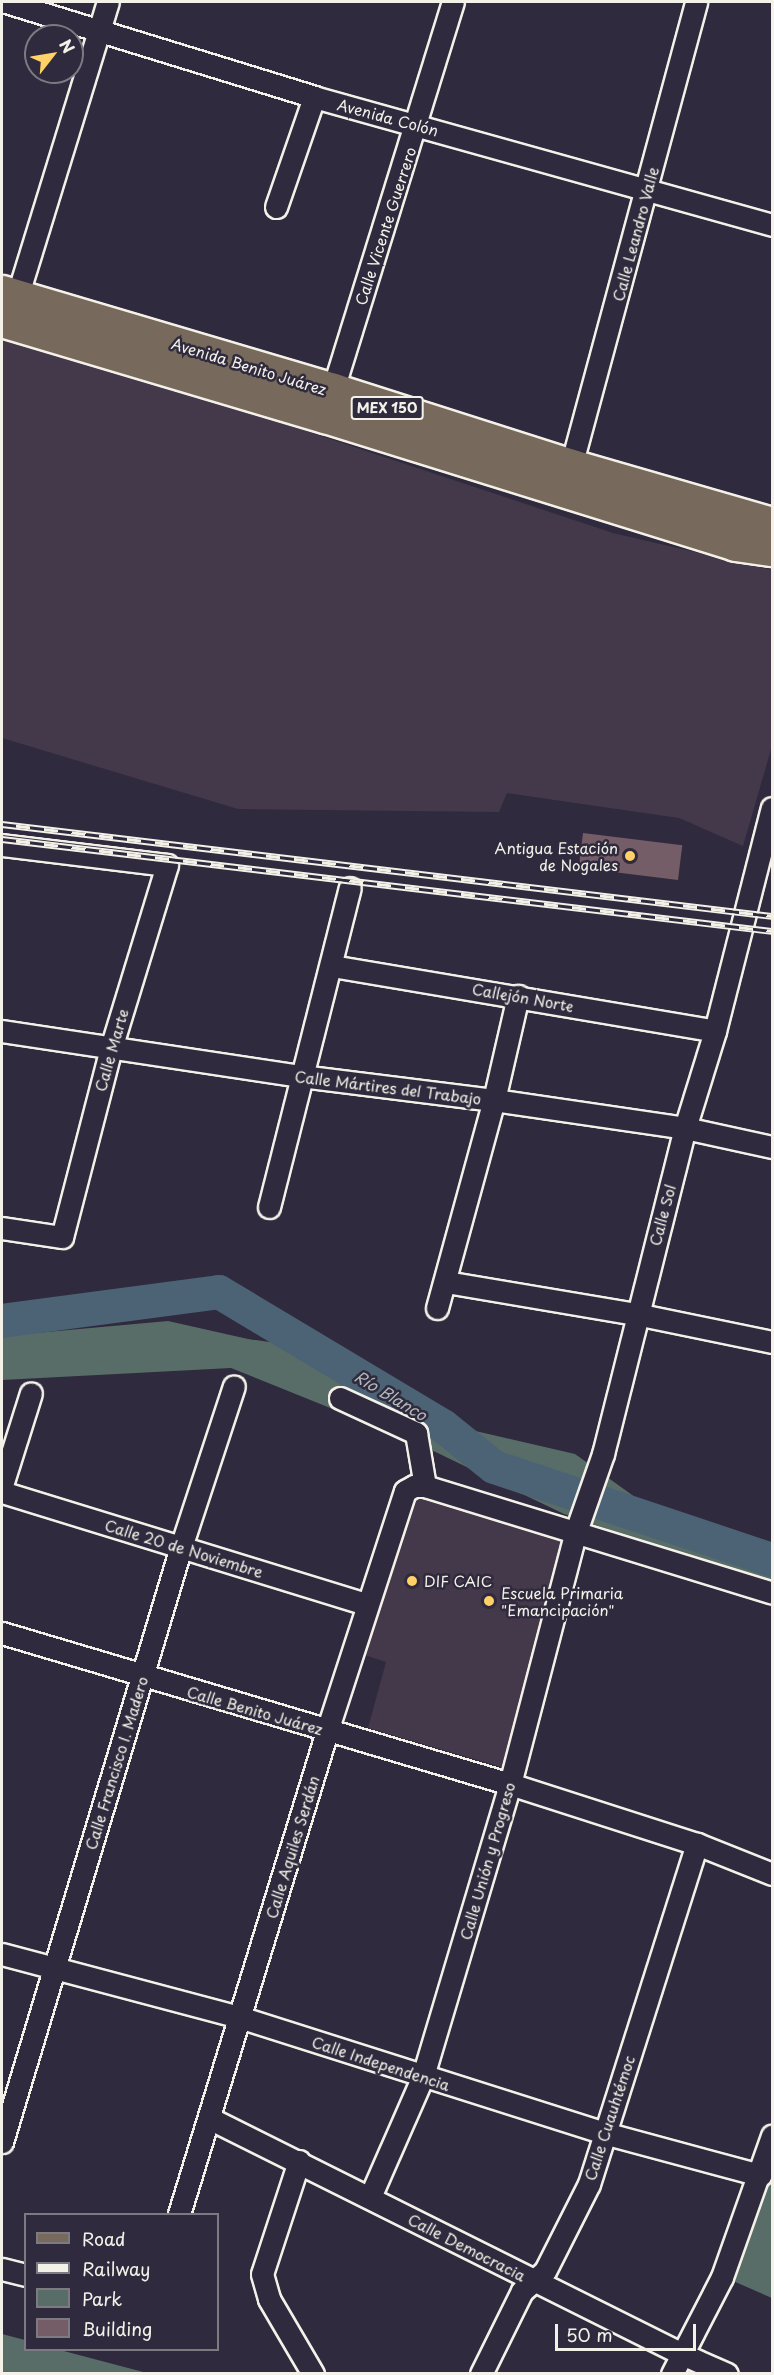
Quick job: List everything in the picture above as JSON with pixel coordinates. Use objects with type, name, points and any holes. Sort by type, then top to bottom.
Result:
[{"type":"main road","name":"Avenida Benito Juárez","points":[[8,308],[329,403],[571,466],[772,524]]},
{"type":"main road","name":"Avenida Benito Juárez","points":[[329,403],[735,544],[772,549]]},
{"type":"street","name":"Avenida Colón","points":[[6,2],[314,97],[772,225]]},
{"type":"street","points":[[8,308],[108,2]]},
{"type":"street","name":"Calle Vicente Guerrero","points":[[329,403],[417,125],[453,2]]},
{"type":"street","name":"Calle Leandro Valle","points":[[571,466],[647,191],[696,2]]},
{"type":"street","points":[[276,207],[314,97]]},
{"type":"street","name":"Calle Sol","points":[[578,1526],[603,1454],[636,1314],[685,1128],[715,1031],[746,914],[764,875],[772,807]]},
{"type":"street","name":"Calle Marte","points":[[2,845],[167,865],[111,1048],[62,1236],[2,1227]]},
{"type":"street","points":[[269,1207],[350,888]]},
{"type":"street","name":"Callejón Norte","points":[[332,966],[715,1031]]},
{"type":"street","points":[[437,1308],[494,1100],[518,996]]},
{"type":"street","name":"Calle Mártires del Trabajo","points":[[2,1031],[301,1076],[494,1100],[685,1128],[772,1148]]},
{"type":"street","points":[[446,1281],[636,1314],[772,1342]]},
{"type":"street","name":"Calle Francisco I. Madero","points":[[2,2142],[181,1547],[234,1386]]},
{"type":"street","points":[[2,1485],[32,1392]]},
{"type":"street","points":[[340,1398],[416,1433],[419,1486],[578,1526],[772,1593]]},
{"type":"street","name":"Calle Aquiles Serdán","points":[[179,2213],[367,1604],[405,1491],[419,1486]]},
{"type":"street","name":"Calle 20 de Noviembre","points":[[2,1492],[367,1604]]},
{"type":"street","name":"Calle Unión y Progreso","points":[[370,2197],[423,2076],[510,1784],[578,1526]]},
{"type":"street","name":"Calle Benito Juárez","points":[[2,1633],[142,1677],[510,1784],[697,1844],[772,1874]]},
{"type":"street","name":"Calle Cuauhtémoc","points":[[481,2373],[522,2291],[545,2271],[589,2184],[697,1844]]},
{"type":"street","name":"Calle Independencia","points":[[2,1954],[54,1970],[239,2017],[604,2133],[760,2175]]},
{"type":"street","name":"Calle Democracia","points":[[209,2118],[682,2354],[727,2373]]},
{"type":"street","points":[[672,2373],[722,2277],[772,2136]]},
{"type":"street","points":[[299,2162],[262,2274],[269,2299],[313,2373]]},
{"type":"street","points":[[2,2268],[24,2275]]},
{"type":"shaded area","points":[[2,330],[613,533],[772,570],[772,746],[743,846],[679,818],[507,793],[499,812],[238,809],[2,738]]},
{"type":"shaded area","name":"Escuela Primaria \"Emancipación\"","points":[[415,1493],[564,1540],[505,1768],[368,1728],[386,1662],[365,1655]]},
{"type":"green space","points":[[168,1321],[248,1339],[311,1348],[441,1423],[575,1454],[653,1510],[772,1554],[772,1586],[564,1514],[417,1443],[231,1368],[2,1380],[2,1336]]},
{"type":"green space","points":[[772,2166],[772,2298],[733,2281]]},
{"type":"green space","points":[[2,2334],[24,2340],[24,2351],[64,2351],[147,2373],[2,2373]]},
{"type":"building","name":"Antigua Estación de Nogales","points":[[583,833],[682,845],[678,880],[579,868]]},
{"type":"waterway","name":"Río Blanco","points":[[2,1321],[219,1292],[443,1426],[494,1467],[772,1560]]},
{"type":"railway","points":[[2,824],[772,916]]},
{"type":"railway","points":[[2,839],[772,931]]},
{"type":"place","name":"Antigua Estación de Nogales","points":[[630,856]]},
{"type":"place","name":"DIF CAIC","points":[[412,1581]]},
{"type":"place","name":"Escuela Primaria \"Emancipación\"","points":[[489,1601]]}]
